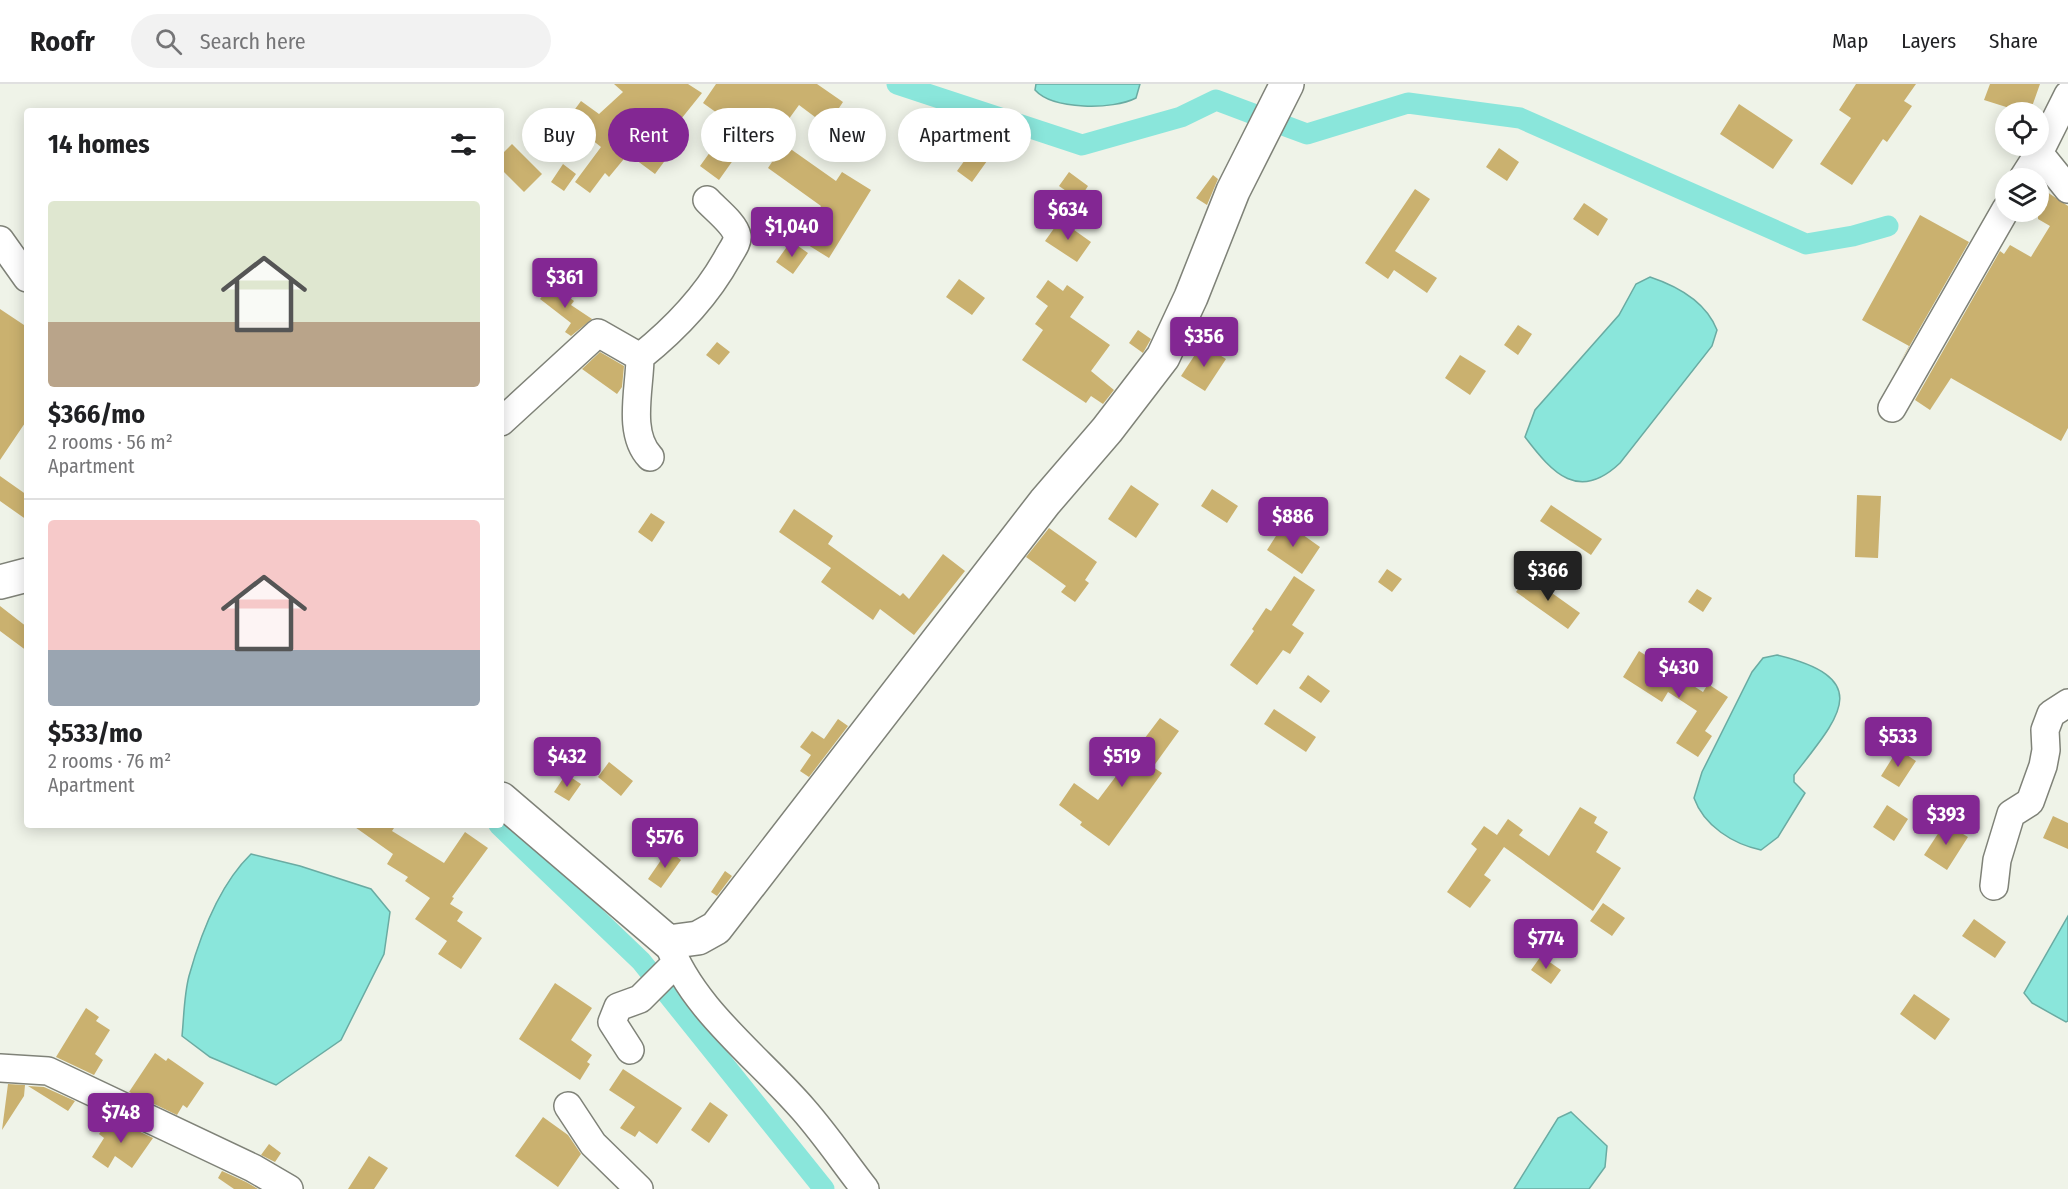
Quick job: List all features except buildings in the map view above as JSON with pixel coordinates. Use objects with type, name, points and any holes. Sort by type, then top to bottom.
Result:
[{"type":"main road","points":[[504,802],[670,960],[698,938],[716,928],[1038,511],[1107,430],[1163,357],[1233,191],[1287,84]]},
{"type":"main road","points":[[0,582],[24,576]]},
{"type":"street","points":[[2049,133],[2068,95]]},
{"type":"street","points":[[2041,156],[2068,189]]},
{"type":"street","points":[[640,357],[674,329],[712,285],[734,246],[737,236],[733,229],[707,200]]},
{"type":"street","points":[[1892,408],[1999,222]]},
{"type":"street","points":[[0,240],[24,274]]},
{"type":"street","points":[[504,419],[598,333],[640,357]]},
{"type":"street","points":[[640,357],[640,388],[635,417],[643,450],[650,457]]},
{"type":"street","points":[[1994,886],[1997,860],[2011,814],[2028,806],[2037,784],[2046,750],[2045,730],[2051,714],[2068,703]]},
{"type":"street","points":[[630,1050],[612,1022],[614,1013],[618,1006],[640,999],[670,960],[748,1054],[802,1108],[865,1189]]},
{"type":"street","points":[[0,1068],[48,1071],[253,1168],[289,1189]]},
{"type":"street","points":[[568,1106],[593,1144],[639,1189]]},
{"type":"water","points":[[1036,84],[1140,84],[1136,98],[1126,102],[1084,106],[1044,97],[1035,90]]},
{"type":"water","points":[[1650,277],[1690,296],[1706,311],[1717,330],[1712,346],[1620,463],[1605,475],[1592,481],[1579,482],[1568,478],[1546,462],[1525,437],[1535,410],[1619,315],[1636,284]]},
{"type":"water","points":[[1777,655],[1808,665],[1828,676],[1838,688],[1840,703],[1824,736],[1794,775],[1794,782],[1805,793],[1778,837],[1761,850],[1740,843],[1721,832],[1705,817],[1694,798],[1702,772],[1752,672],[1763,658]]},
{"type":"water","points":[[251,854],[300,866],[371,889],[390,912],[384,954],[341,1040],[276,1085],[210,1057],[182,1036],[187,983],[205,927],[220,895]]},
{"type":"water","points":[[2068,916],[2068,1021],[2066,1022],[2032,1003],[2024,993]]},
{"type":"water","points":[[1571,1112],[1607,1146],[1605,1167],[1589,1189],[1514,1189],[1558,1118]]},
{"type":"waterway","points":[[897,84],[1082,145],[1181,117],[1216,100],[1307,134],[1408,103],[1520,118],[1806,244],[1853,236],[1888,226]]},
{"type":"waterway","points":[[502,828],[641,961],[824,1189]]}]
